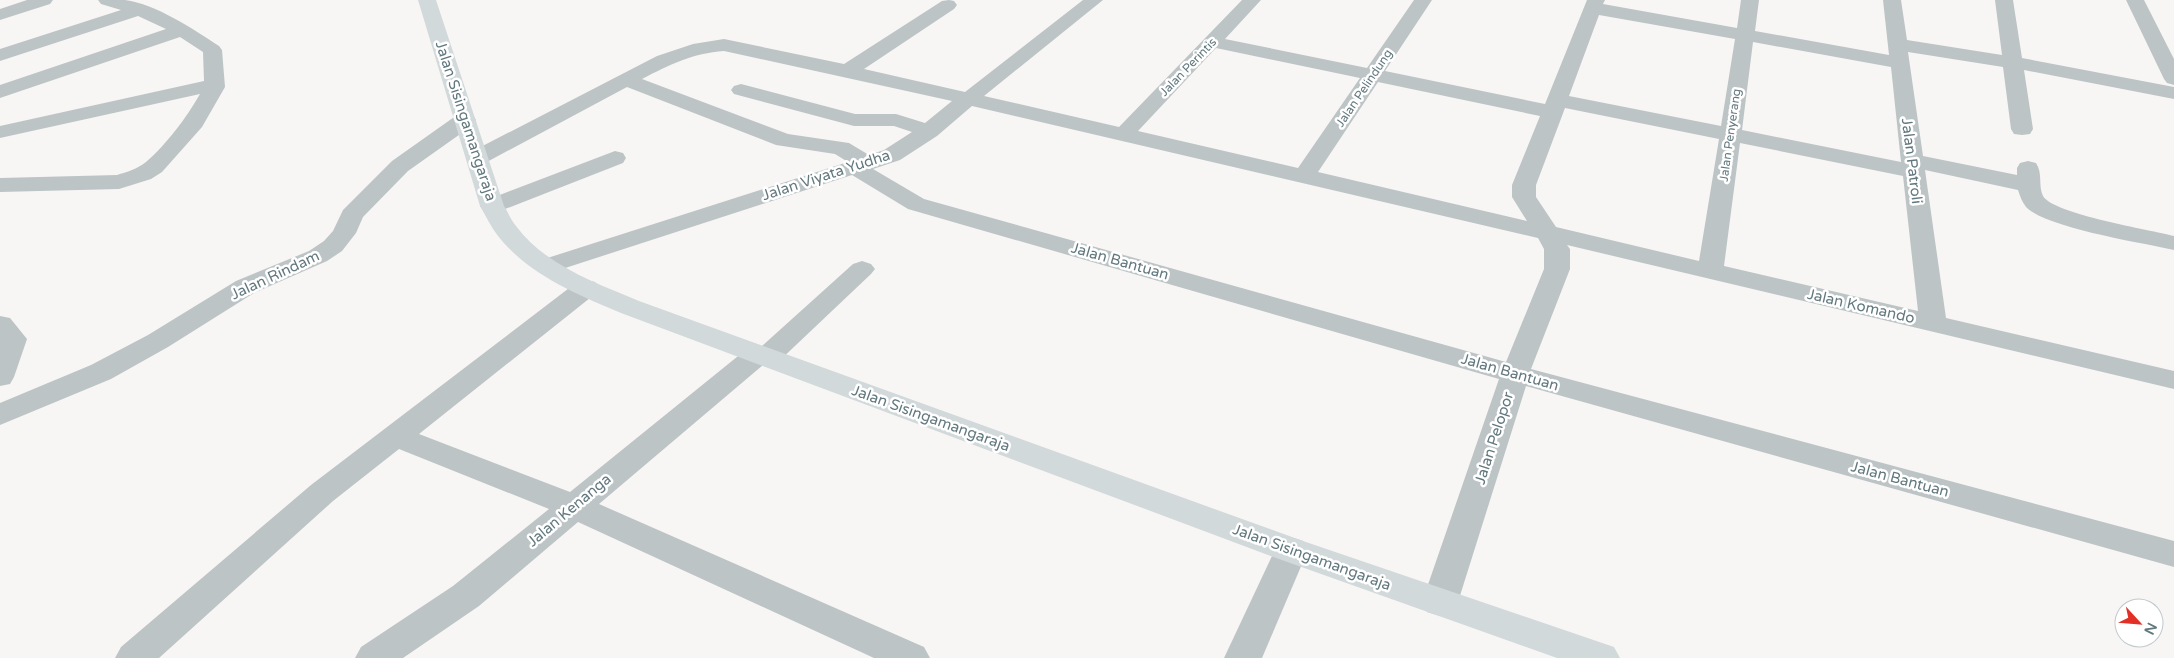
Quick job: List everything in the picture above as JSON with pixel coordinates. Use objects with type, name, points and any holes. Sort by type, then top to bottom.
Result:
[{"type":"highway","name":"Jalan Sisingamangaraja","points":[[427,0],[492,206],[507,230],[532,254],[568,280],[630,307],[1292,550],[1601,658]]},
{"type":"street","points":[[0,8],[24,0]]},
{"type":"street","points":[[0,15],[44,0]]},
{"type":"street","points":[[0,185],[119,182],[143,174],[154,167],[194,122],[214,87],[212,50],[181,30],[139,10],[107,0]]},
{"type":"street","name":"Jalan Viyata Yudha","points":[[547,266],[892,155],[929,131],[1094,0]]},
{"type":"street","name":"Jalan Perintis","points":[[1124,134],[1252,0]]},
{"type":"street","name":"Jalan Pelindung","points":[[1304,176],[1423,0]]},
{"type":"street","name":"Jalan Penyerang","points":[[1710,271],[1750,0]]},
{"type":"street","name":"Jalan Patroli","points":[[1892,0],[1932,323]]},
{"type":"street","points":[[2004,0],[2022,130]]},
{"type":"street","points":[[2135,0],[2174,79]]},
{"type":"street","points":[[1595,4],[1744,35],[1899,54],[2013,61],[2100,76],[2174,93]]},
{"type":"street","name":"Jalan Pelopor","points":[[1440,602],[1515,374],[1557,269],[1557,249],[1524,197],[1524,185],[1595,4]]},
{"type":"street","points":[[847,71],[948,5]]},
{"type":"street","points":[[0,55],[139,10]]},
{"type":"street","points":[[0,92],[181,30]]},
{"type":"street","points":[[1212,42],[1372,75],[1913,166],[2029,177],[2031,195],[2041,207],[2055,213],[2174,243]]},
{"type":"street","points":[[477,158],[683,51],[708,45],[724,45],[1124,134],[1548,233]]},
{"type":"street","name":"Jalan Bantuan","points":[[626,80],[784,140],[841,148],[861,165],[916,204],[1515,374],[2174,554]]},
{"type":"street","points":[[0,132],[214,85]]},
{"type":"street","points":[[741,90],[854,120],[896,120],[929,131]]},
{"type":"street","name":"Jalan Rindam","points":[[0,415],[101,372],[158,341],[245,286],[318,256],[333,246],[344,233],[352,215],[400,166],[465,120]]},
{"type":"street","points":[[492,206],[615,158]]},
{"type":"street","name":"Jalan Komando","points":[[1548,233],[2174,380]]},
{"type":"street","name":"Jalan Kenanga","points":[[374,658],[466,596],[574,506],[762,356],[862,269]]},
{"type":"street","points":[[134,658],[306,506],[586,288]]},
{"type":"street","points":[[0,377],[4,335]]},
{"type":"street","points":[[395,436],[574,506],[911,658]]},
{"type":"street","points":[[1243,658],[1292,550]]}]
